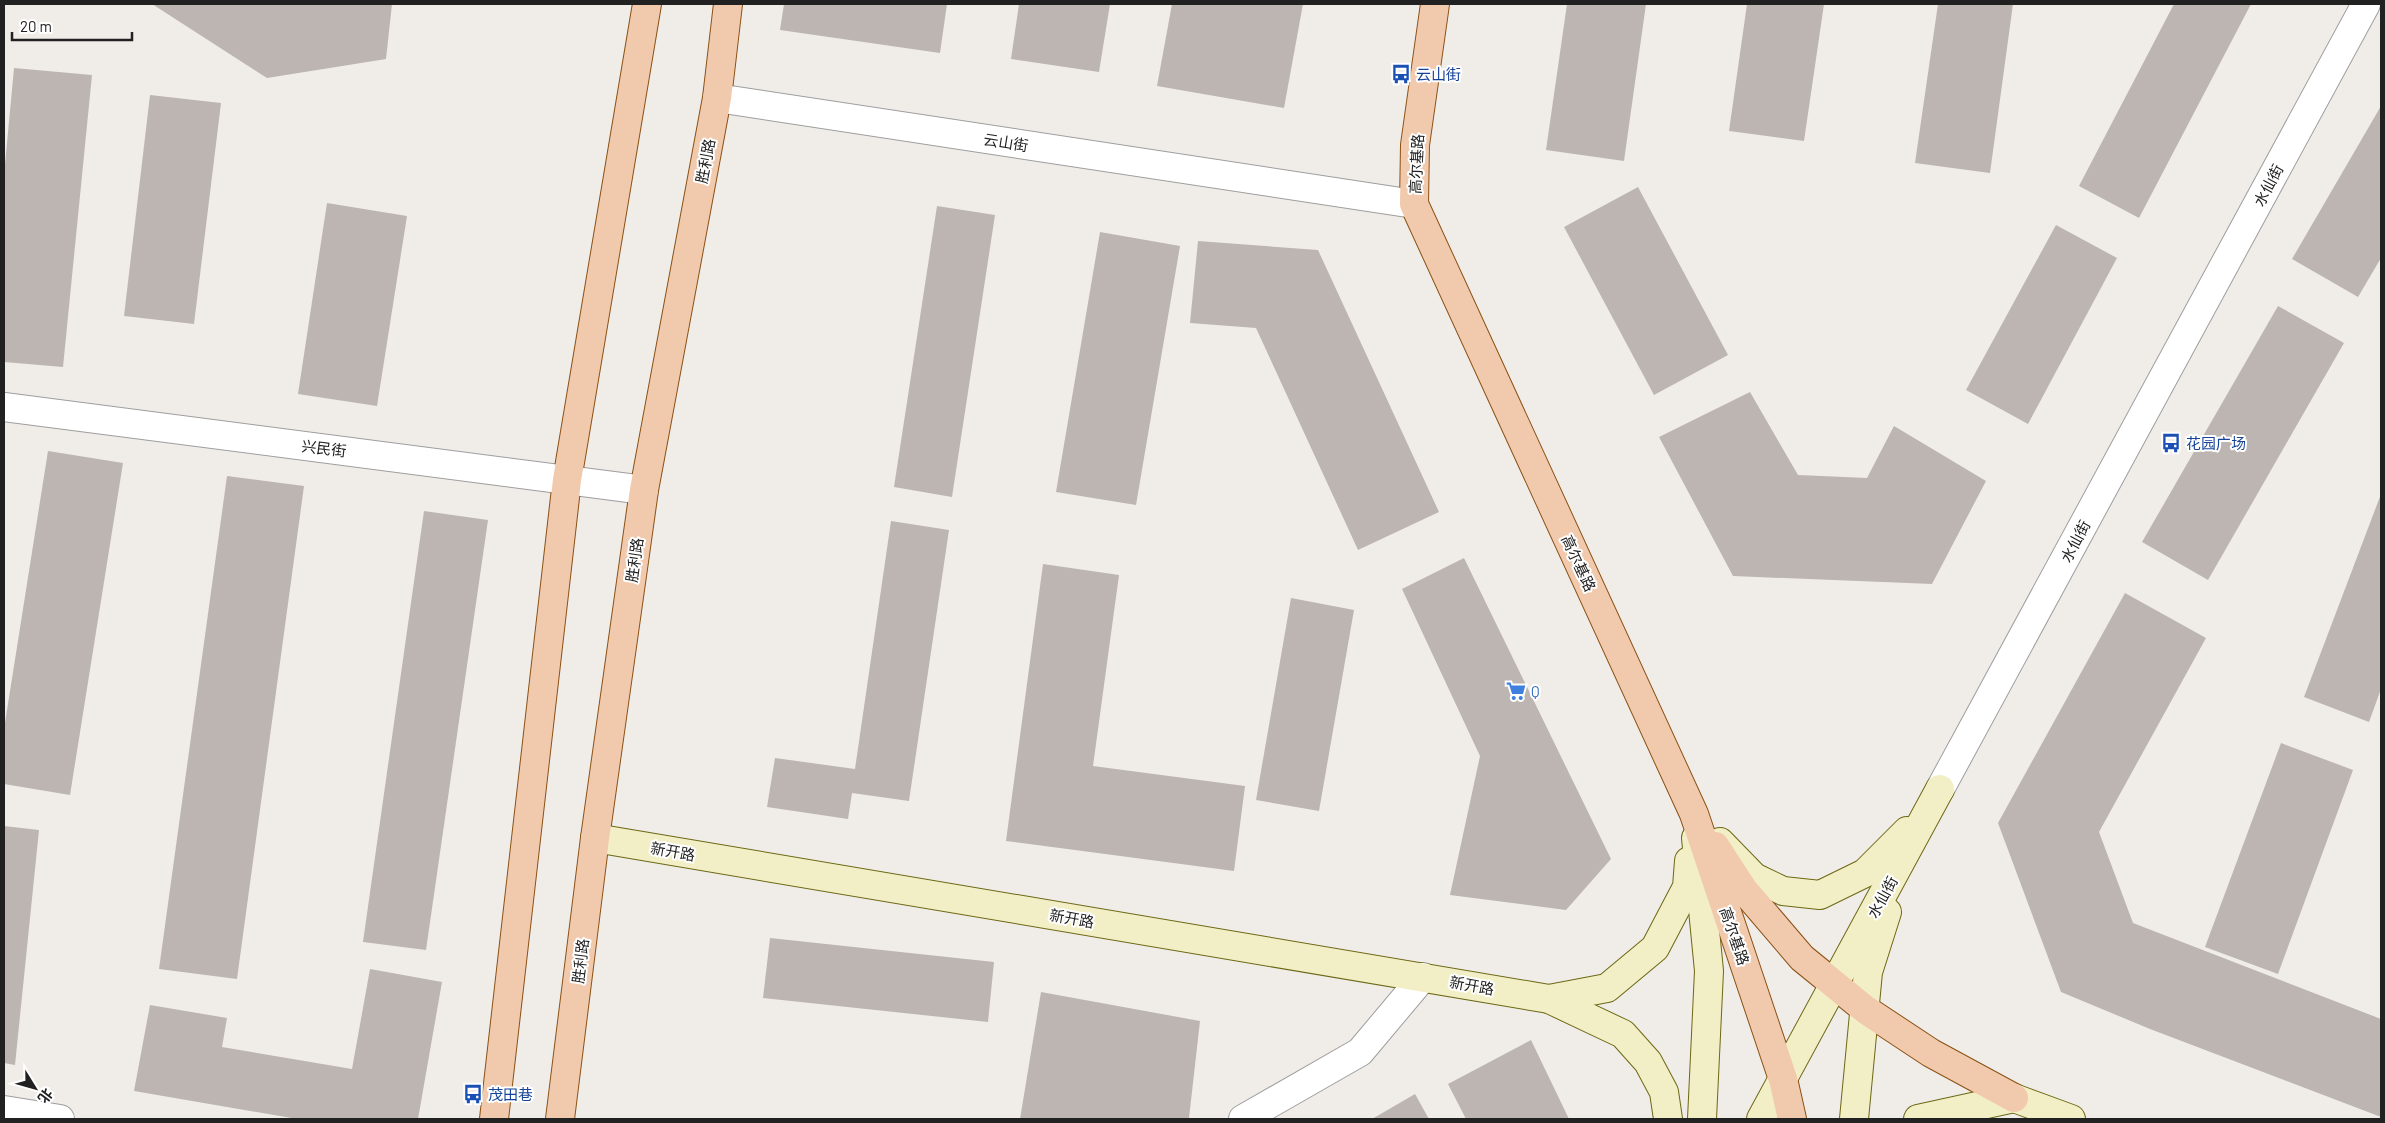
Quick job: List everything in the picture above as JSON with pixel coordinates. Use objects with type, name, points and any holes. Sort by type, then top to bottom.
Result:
[{"type":"main road","points":[[494,1119],[567,480],[647,4]]},
{"type":"main road","name":"胜利路","points":[[560,1119],[596,838],[644,490],[717,98],[728,4]]},
{"type":"main road","name":"高尔基路","points":[[1435,4],[1415,145],[1414,204],[1694,814],[1783,1078],[1792,1119]]},
{"type":"main road","points":[[1694,814],[1754,877],[1783,891],[1820,895],[1864,873],[1899,841],[1940,789]]},
{"type":"main road","points":[[1854,1119],[1866,1010],[1868,972],[1889,905],[1940,789]]},
{"type":"main road","name":"水仙街","points":[[1761,1119],[1940,789]]},
{"type":"main road","points":[[1694,814],[1743,889],[1772,924],[1802,958],[1866,1010],[1931,1054],[2014,1098],[2071,1119]]},
{"type":"main road","points":[[1550,998],[1607,988],[1655,948],[1687,887],[1694,814]]},
{"type":"main road","points":[[1694,814],[1710,971],[1702,1119]]},
{"type":"main road","name":"新开路","points":[[596,838],[1550,998]]},
{"type":"main road","points":[[1550,998],[1623,1034],[1648,1062],[1664,1092],[1668,1119]]},
{"type":"main road","points":[[1918,1119],[2014,1098]]},
{"type":"main road","points":[[1962,1119],[2014,1098]]},
{"type":"street","name":"水仙街","points":[[1940,789],[2366,4]]},
{"type":"street","name":"云山街","points":[[717,98],[1414,204]]},
{"type":"street","name":"兴民街","points":[[4,407],[644,490]]},
{"type":"street","points":[[1243,1119],[1360,1052],[1423,977]]},
{"type":"street","points":[[4,1110],[60,1119]]},
{"type":"building","points":[[152,4],[392,4],[386,59],[267,78]]},
{"type":"building","points":[[784,4],[947,4],[940,53],[780,30]]},
{"type":"building","points":[[1019,4],[1110,4],[1099,72],[1011,59]]},
{"type":"building","points":[[1172,4],[1303,4],[1284,108],[1157,86]]},
{"type":"building","points":[[1567,4],[1646,4],[1624,161],[1546,150]]},
{"type":"building","points":[[1747,4],[1824,4],[1804,141],[1729,131]]},
{"type":"building","points":[[1938,4],[2013,4],[1990,173],[1915,163]]},
{"type":"building","points":[[2174,4],[2251,4],[2139,218],[2079,186]]},
{"type":"building","points":[[14,68],[92,75],[63,367],[4,362],[4,175]]},
{"type":"building","points":[[150,95],[221,103],[194,324],[124,316]]},
{"type":"building","points":[[2381,106],[2381,258],[2358,297],[2292,259]]},
{"type":"building","points":[[1638,187],[1728,355],[1654,395],[1564,227]]},
{"type":"building","points":[[327,203],[407,216],[377,406],[298,394]]},
{"type":"building","points":[[937,206],[995,215],[952,497],[894,487]]},
{"type":"building","points":[[2056,225],[2117,258],[2028,424],[1966,390]]},
{"type":"building","points":[[1100,232],[1180,246],[1136,505],[1056,492]]},
{"type":"building","points":[[1198,241],[1318,250],[1439,512],[1358,550],[1256,328],[1190,323]]},
{"type":"building","points":[[2278,306],[2344,343],[2208,580],[2142,542]]},
{"type":"building","points":[[1750,392],[1798,475],[1867,478],[1894,426],[1986,481],[1932,584],[1733,576],[1659,437]]},
{"type":"building","points":[[48,451],[123,463],[70,795],[4,784],[4,729]]},
{"type":"building","points":[[227,476],[304,486],[237,979],[159,969]]},
{"type":"building","points":[[2381,494],[2381,689],[2369,722],[2304,697]]},
{"type":"building","points":[[424,511],[488,520],[426,950],[363,942]]},
{"type":"building","points":[[891,521],[949,530],[909,801],[852,793],[848,819],[767,807],[775,758],[855,769]]},
{"type":"building","points":[[1464,558],[1611,859],[1566,910],[1450,895],[1480,756],[1402,589]]},
{"type":"building","points":[[1043,564],[1119,575],[1093,766],[1245,786],[1234,871],[1006,841]]},
{"type":"building","points":[[2125,593],[2206,638],[2099,832],[2133,923],[2381,1019],[2381,1117],[2150,1029],[2061,992],[1998,823]]},
{"type":"building","points":[[1291,598],[1354,610],[1319,811],[1256,800]]},
{"type":"building","points":[[2281,743],[2353,770],[2278,974],[2205,947]]},
{"type":"building","points":[[4,826],[39,830],[15,1065],[4,1063]]},
{"type":"building","points":[[770,938],[994,962],[988,1022],[763,998]]},
{"type":"building","points":[[370,969],[442,982],[418,1119],[297,1119],[134,1091],[150,1005],[227,1018],[222,1047],[352,1069]]},
{"type":"building","points":[[1041,992],[1200,1021],[1189,1118],[1020,1119]]},
{"type":"building","points":[[1531,1040],[1569,1119],[1466,1119],[1448,1084]]},
{"type":"building","points":[[1415,1094],[1429,1119],[1372,1119]]},
{"type":"place","name":"云山街","points":[[1401,74]]},
{"type":"place","name":"花园广场","points":[[2171,443]]},
{"type":"place","name":"Q","points":[[1516,691]]},
{"type":"place","name":"茂田巷","points":[[473,1094]]}]
